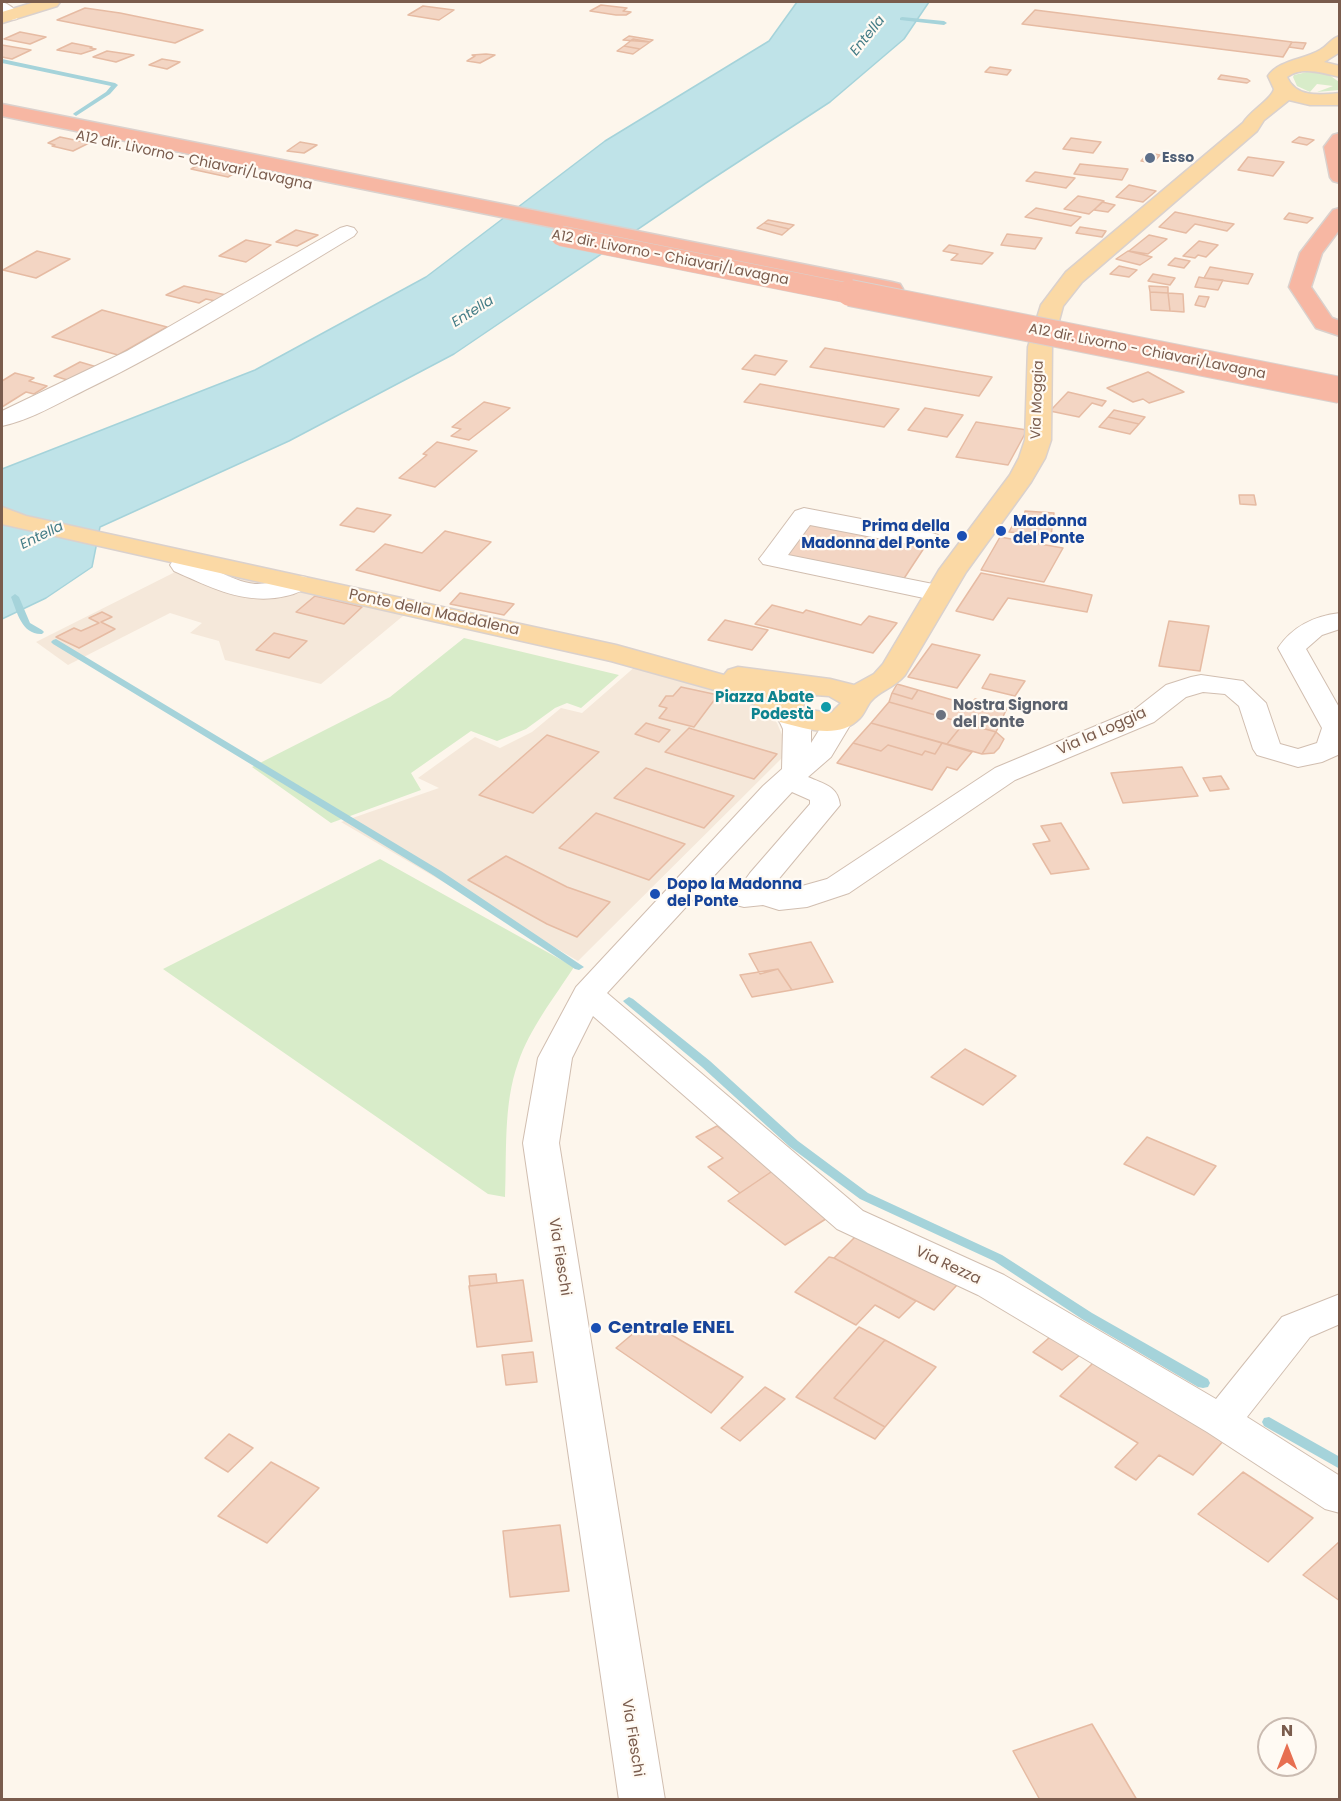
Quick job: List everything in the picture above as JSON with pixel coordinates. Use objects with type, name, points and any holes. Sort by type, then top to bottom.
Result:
[{"type":"highway","points":[[2,110],[679,247],[1340,374]]},
{"type":"highway","name":"A12 dir. Livorno - Chiavari/Lavagna","points":[[2,122],[561,236],[1340,390]]},
{"type":"highway","points":[[1340,139],[1334,147],[1340,177]]},
{"type":"highway","points":[[1340,214],[1311,253],[1300,287],[1324,323],[1340,329]]},
{"type":"main road","points":[[5,13],[51,2]]},
{"type":"main road","name":"Via Moggia","points":[[1250,127],[1257,116],[1282,97],[1284,89],[1278,74],[1286,69],[1299,67],[1340,70],[1334,47],[1299,67]]},
{"type":"main road","name":"Via Moggia","points":[[1284,89],[1297,96],[1330,99]]},
{"type":"main road","name":"Via Moggia","points":[[838,722],[851,711],[856,702],[854,698],[887,680],[898,666],[938,593],[1022,477],[1038,440],[1040,347],[1052,305],[1074,277],[1250,127],[1293,103],[1330,99]]},
{"type":"main road","name":"Ponte della Maddalena","points":[[2,515],[18,522],[615,654],[759,680],[819,686]]},
{"type":"main road","points":[[838,722],[821,722],[789,713],[792,698],[799,690],[868,672],[904,652]]},
{"type":"main road","name":"Ponte della Maddalena","points":[[615,654],[750,691],[789,713]]},
{"type":"main road","points":[[819,686],[854,698]]},
{"type":"street","points":[[2,419],[94,378],[193,324],[347,232]]},
{"type":"street","points":[[929,540],[804,516],[772,559],[938,593]]},
{"type":"street","points":[[183,565],[246,592],[284,591],[297,583]]},
{"type":"street","name":"Via la Loggia","points":[[690,883],[744,898],[768,895],[779,901],[796,900],[838,886],[1005,774],[1144,716],[1176,691],[1201,683],[1233,687],[1252,703],[1267,748],[1291,759],[1309,757],[1330,748],[1336,728],[1292,648],[1305,632],[1329,622],[1340,621]]},
{"type":"street","points":[[768,895],[762,892],[761,880],[825,805],[824,795],[786,781],[796,729],[789,713]]},
{"type":"street","name":"Via Moggia","points":[[786,781],[821,751],[838,722]]},
{"type":"street","name":"Via Fieschi","points":[[642,1800],[541,1143],[555,1058],[588,994],[786,781]]},
{"type":"street","name":"Via Rezza","points":[[588,994],[850,1220],[991,1285],[1221,1421],[1340,1497]]},
{"type":"street","points":[[1221,1421],[1296,1328],[1340,1308]]},
{"type":"shaded area","points":[[193,563],[409,611],[321,684],[225,660],[219,641],[190,633],[202,623],[170,613],[68,665],[36,642]]},
{"type":"shaded area","points":[[637,665],[738,691],[765,707],[777,723],[786,744],[785,755],[578,961],[341,822],[439,788],[418,778],[475,737],[500,748],[532,732],[561,708],[582,713]]},
{"type":"green space","points":[[1307,72],[1328,74],[1339,82],[1339,90],[1317,92],[1333,86],[1317,84],[1310,92],[1297,86],[1294,75]]},
{"type":"green space","points":[[464,638],[619,675],[581,708],[567,703],[555,708],[526,729],[497,741],[471,731],[411,773],[421,790],[331,823],[252,767],[390,697]]},
{"type":"green space","points":[[380,859],[574,967],[536,1025],[523,1050],[513,1079],[508,1113],[505,1197],[488,1194],[163,969]]},
{"type":"water","name":"Entella","points":[[797,2],[929,2],[904,39],[830,102],[454,354],[289,441],[100,527],[92,567],[46,598],[2,619],[2,469],[255,370],[426,277],[605,141],[769,41]]},
{"type":"building","points":[[601,5],[627,8],[623,11],[631,12],[626,15],[616,15],[590,11]]},
{"type":"building","points":[[423,6],[454,10],[439,20],[408,15]]},
{"type":"building","points":[[85,8],[203,30],[175,43],[57,20]]},
{"type":"building","points":[[1035,10],[1292,42],[1283,57],[1022,24]]},
{"type":"building","points":[[20,32],[46,37],[30,44],[4,39]]},
{"type":"building","points":[[629,36],[653,40],[650,42],[623,40]]},
{"type":"building","points":[[633,39],[650,42],[640,49],[624,46]]},
{"type":"building","points":[[1292,42],[1306,43],[1303,49],[1289,47]]},
{"type":"building","points":[[72,43],[96,49],[81,54],[57,50]]},
{"type":"building","points":[[2,45],[31,50],[12,59],[2,57]]},
{"type":"building","points":[[624,46],[640,49],[633,54],[617,51]]},
{"type":"building","points":[[107,51],[134,55],[116,62],[93,57]]},
{"type":"building","points":[[472,55],[495,55],[480,63],[467,61],[475,56]]},
{"type":"building","points":[[162,59],[180,62],[167,69],[149,65]]},
{"type":"building","points":[[990,67],[1011,70],[1007,75],[985,72]]},
{"type":"building","points":[[1221,75],[1250,81],[1247,83],[1218,79]]},
{"type":"building","points":[[60,137],[89,143],[73,151],[48,143]]},
{"type":"building","points":[[1299,137],[1314,140],[1307,145],[1292,142]]},
{"type":"building","points":[[1071,138],[1101,142],[1093,153],[1063,149]]},
{"type":"building","points":[[300,142],[317,145],[304,153],[287,151]]},
{"type":"building","name":"Esso","points":[[1148,153],[1160,155],[1153,163],[1141,161]]},
{"type":"building","points":[[1248,157],[1284,162],[1273,176],[1238,170]]},
{"type":"building","points":[[204,162],[241,169],[228,177],[191,169]]},
{"type":"building","points":[[1080,164],[1128,169],[1122,180],[1074,174]]},
{"type":"building","points":[[1035,172],[1075,178],[1066,188],[1026,181]]},
{"type":"building","points":[[1129,185],[1156,191],[1143,202],[1116,197]]},
{"type":"building","points":[[1078,196],[1104,201],[1089,214],[1064,209]]},
{"type":"building","points":[[1102,202],[1115,205],[1108,212],[1094,210]]},
{"type":"building","points":[[1036,208],[1081,217],[1071,226],[1025,217]]},
{"type":"building","points":[[1175,212],[1234,224],[1227,231],[1195,224],[1186,233],[1159,227]]},
{"type":"building","points":[[1289,213],[1313,218],[1307,223],[1284,219]]},
{"type":"building","points":[[768,220],[794,225],[789,229],[764,223]]},
{"type":"building","points":[[764,223],[789,229],[782,235],[757,228]]},
{"type":"building","points":[[1080,227],[1106,231],[1102,237],[1076,233]]},
{"type":"building","points":[[296,230],[318,235],[297,246],[276,242]]},
{"type":"building","points":[[1007,234],[1042,238],[1035,249],[1001,245]]},
{"type":"building","points":[[1149,235],[1167,239],[1148,254],[1129,251]]},
{"type":"building","points":[[246,240],[271,245],[246,262],[219,256]]},
{"type":"building","points":[[1199,241],[1218,245],[1206,257],[1183,256]]},
{"type":"building","points":[[949,245],[993,253],[982,264],[951,260],[958,254],[943,251]]},
{"type":"building","points":[[37,251],[70,259],[36,278],[3,270]]},
{"type":"building","points":[[1128,251],[1152,257],[1140,265],[1116,259]]},
{"type":"building","points":[[1175,258],[1190,261],[1184,268],[1168,265]]},
{"type":"building","points":[[1119,266],[1137,270],[1129,277],[1110,274]]},
{"type":"building","points":[[1210,267],[1253,274],[1248,284],[1204,278]]},
{"type":"building","points":[[1153,274],[1175,278],[1170,285],[1148,281]]},
{"type":"building","points":[[1199,277],[1223,280],[1218,290],[1195,287]]},
{"type":"building","points":[[184,286],[231,296],[220,302],[206,299],[199,303],[166,295]]},
{"type":"building","points":[[1149,286],[1168,287],[1168,293],[1150,292]]},
{"type":"building","points":[[1150,292],[1168,293],[1170,311],[1151,310]]},
{"type":"building","points":[[1168,293],[1183,294],[1184,312],[1170,311]]},
{"type":"building","points":[[1199,296],[1209,297],[1205,307],[1195,305]]},
{"type":"building","points":[[102,310],[167,327],[118,355],[52,337]]},
{"type":"building","points":[[825,348],[992,377],[979,396],[810,367]]},
{"type":"building","points":[[755,355],[787,361],[775,375],[742,369]]},
{"type":"building","points":[[80,362],[97,367],[71,381],[54,376]]},
{"type":"building","points":[[1148,372],[1184,392],[1149,403],[1143,399],[1133,402],[1107,388]]},
{"type":"building","points":[[15,373],[34,378],[29,381],[47,386],[34,394],[26,392],[2,407],[2,381]]},
{"type":"building","points":[[760,384],[899,409],[884,427],[744,402]]},
{"type":"building","points":[[1068,392],[1106,401],[1102,406],[1092,403],[1079,417],[1050,411]]},
{"type":"building","points":[[484,402],[510,408],[469,440],[451,436],[461,429],[452,427]]},
{"type":"building","points":[[925,408],[963,415],[947,437],[908,430]]},
{"type":"building","points":[[1114,410],[1145,417],[1139,424],[1108,417]]},
{"type":"building","points":[[1108,417],[1139,424],[1130,434],[1099,427]]},
{"type":"building","points":[[976,422],[1027,430],[1008,465],[956,457]]},
{"type":"building","points":[[437,442],[477,451],[435,487],[399,478],[427,455],[423,454]]},
{"type":"building","points":[[1239,495],[1254,495],[1256,505],[1240,504]]},
{"type":"building","points":[[357,508],[391,515],[374,532],[340,525]]},
{"type":"building","points":[[1025,511],[1054,513],[1051,536],[1009,532],[1018,515],[1024,517]]},
{"type":"building","points":[[807,522],[926,545],[903,580],[782,556]]},
{"type":"building","points":[[445,531],[491,542],[440,591],[356,570],[385,544],[422,553]]},
{"type":"building","points":[[1000,537],[1063,548],[1044,582],[981,570]]},
{"type":"building","points":[[981,573],[1092,595],[1087,612],[1008,598],[993,620],[956,611]]},
{"type":"building","points":[[460,593],[514,604],[504,615],[450,604]]},
{"type":"building","points":[[315,596],[362,607],[344,624],[296,612]]},
{"type":"building","points":[[772,605],[803,613],[806,610],[861,625],[869,616],[897,623],[873,653],[755,624]]},
{"type":"building","points":[[102,612],[112,617],[101,622],[115,629],[79,648],[56,637],[74,628],[81,631],[99,623],[89,618]]},
{"type":"building","points":[[725,620],[768,630],[752,650],[708,640]]},
{"type":"building","points":[[1169,621],[1209,626],[1200,671],[1159,666]]},
{"type":"building","points":[[274,633],[307,641],[289,658],[256,650]]},
{"type":"building","points":[[932,644],[980,655],[957,688],[908,677]]},
{"type":"building","points":[[990,674],[1025,681],[1015,696],[982,688]]},
{"type":"building","points":[[897,684],[918,690],[912,699],[892,693]]},
{"type":"building","points":[[681,687],[718,695],[694,727],[659,718],[667,708],[659,706],[666,696],[673,696]]},
{"type":"building","points":[[918,690],[970,705],[975,699],[1007,708],[996,732],[889,702],[892,693],[912,699]]},
{"type":"building","points":[[889,702],[964,723],[947,744],[871,723]]},
{"type":"building","points":[[646,723],[670,730],[659,742],[635,734]]},
{"type":"building","points":[[871,723],[942,743],[935,754],[925,751],[922,755],[888,745],[881,751],[853,743]]},
{"type":"building","points":[[964,723],[996,732],[982,754],[947,744]]},
{"type":"building","points":[[689,728],[777,754],[754,779],[665,752]]},
{"type":"building","points":[[996,732],[1004,739],[999,748],[994,753],[982,754]]},
{"type":"building","points":[[547,735],[599,752],[533,813],[479,795]]},
{"type":"building","points":[[853,743],[881,751],[888,745],[922,755],[925,751],[935,754],[942,743],[972,752],[957,770],[947,767],[932,790],[837,763]]},
{"type":"building","points":[[1182,767],[1198,796],[1123,803],[1111,773]]},
{"type":"building","points":[[646,768],[734,796],[704,828],[614,798]]},
{"type":"building","points":[[1221,776],[1229,789],[1210,791],[1203,778]]},
{"type":"building","points":[[596,813],[685,844],[649,880],[559,848]]},
{"type":"building","points":[[1061,823],[1089,869],[1051,874],[1033,844],[1050,841],[1041,826]]},
{"type":"building","points":[[506,856],[567,887],[610,902],[577,937],[547,924],[468,880]]},
{"type":"building","points":[[811,942],[833,982],[792,990],[778,969],[760,974],[749,954]]},
{"type":"building","points":[[778,969],[792,990],[752,997],[740,975]]},
{"type":"building","points":[[965,1049],[1016,1076],[983,1105],[931,1077]]},
{"type":"building","points":[[717,1126],[774,1170],[740,1193],[708,1167],[723,1158],[696,1137]]},
{"type":"building","points":[[1147,1137],[1216,1166],[1194,1195],[1124,1164]]},
{"type":"building","points":[[774,1170],[832,1215],[785,1245],[728,1201]]},
{"type":"building","points":[[858,1234],[957,1285],[934,1310],[834,1258]]},
{"type":"building","points":[[829,1257],[916,1301],[899,1318],[875,1305],[856,1325],[795,1292]]},
{"type":"building","points":[[496,1274],[497,1283],[470,1286],[469,1276]]},
{"type":"building","points":[[523,1280],[532,1341],[477,1347],[469,1286]]},
{"type":"building","points":[[648,1321],[743,1377],[711,1413],[616,1348]]},
{"type":"building","points":[[859,1327],[885,1340],[834,1398],[885,1427],[875,1439],[796,1397]]},
{"type":"building","points":[[1050,1337],[1080,1355],[1062,1370],[1033,1352]]},
{"type":"building","points":[[885,1340],[936,1367],[885,1427],[834,1398]]},
{"type":"building","points":[[533,1352],[537,1382],[506,1385],[502,1355]]},
{"type":"building","points":[[1094,1362],[1226,1438],[1193,1475],[1159,1455],[1136,1480],[1115,1467],[1138,1443],[1060,1396]]},
{"type":"building","points":[[765,1387],[785,1399],[740,1441],[721,1428]]},
{"type":"building","points":[[229,1434],[253,1448],[228,1472],[205,1458]]},
{"type":"building","points":[[271,1462],[319,1488],[267,1543],[218,1516]]},
{"type":"building","points":[[1243,1472],[1313,1518],[1268,1562],[1198,1514]]},
{"type":"building","points":[[560,1525],[569,1591],[510,1597],[503,1531]]},
{"type":"building","points":[[1340,1541],[1340,1601],[1303,1575]]},
{"type":"building","points":[[1092,1724],[1137,1800],[1040,1800],[1013,1751]]},
{"type":"waterway","points":[[902,19],[944,23]]},
{"type":"waterway","points":[[2,61],[115,85],[108,93],[76,114]]},
{"type":"waterway","points":[[15,597],[26,624],[39,632]]},
{"type":"waterway","points":[[56,642],[437,873],[579,967]]},
{"type":"waterway","points":[[629,1001],[706,1064],[794,1144],[864,1196],[998,1258],[1087,1316],[1203,1383]]},
{"type":"waterway","points":[[1269,1422],[1340,1464]]},
{"type":"place","name":"Esso","points":[[1150,158]]},
{"type":"place","name":"Madonna del Ponte","points":[[1001,531]]},
{"type":"place","name":"Prima della Madonna del Ponte","points":[[962,536]]},
{"type":"place","name":"Piazza Abate Podestà","points":[[826,707]]},
{"type":"place","name":"Nostra Signora del Ponte","points":[[941,715]]},
{"type":"place","name":"Dopo la Madonna del Ponte","points":[[655,894]]},
{"type":"place","name":"Centrale ENEL","points":[[596,1328]]}]
